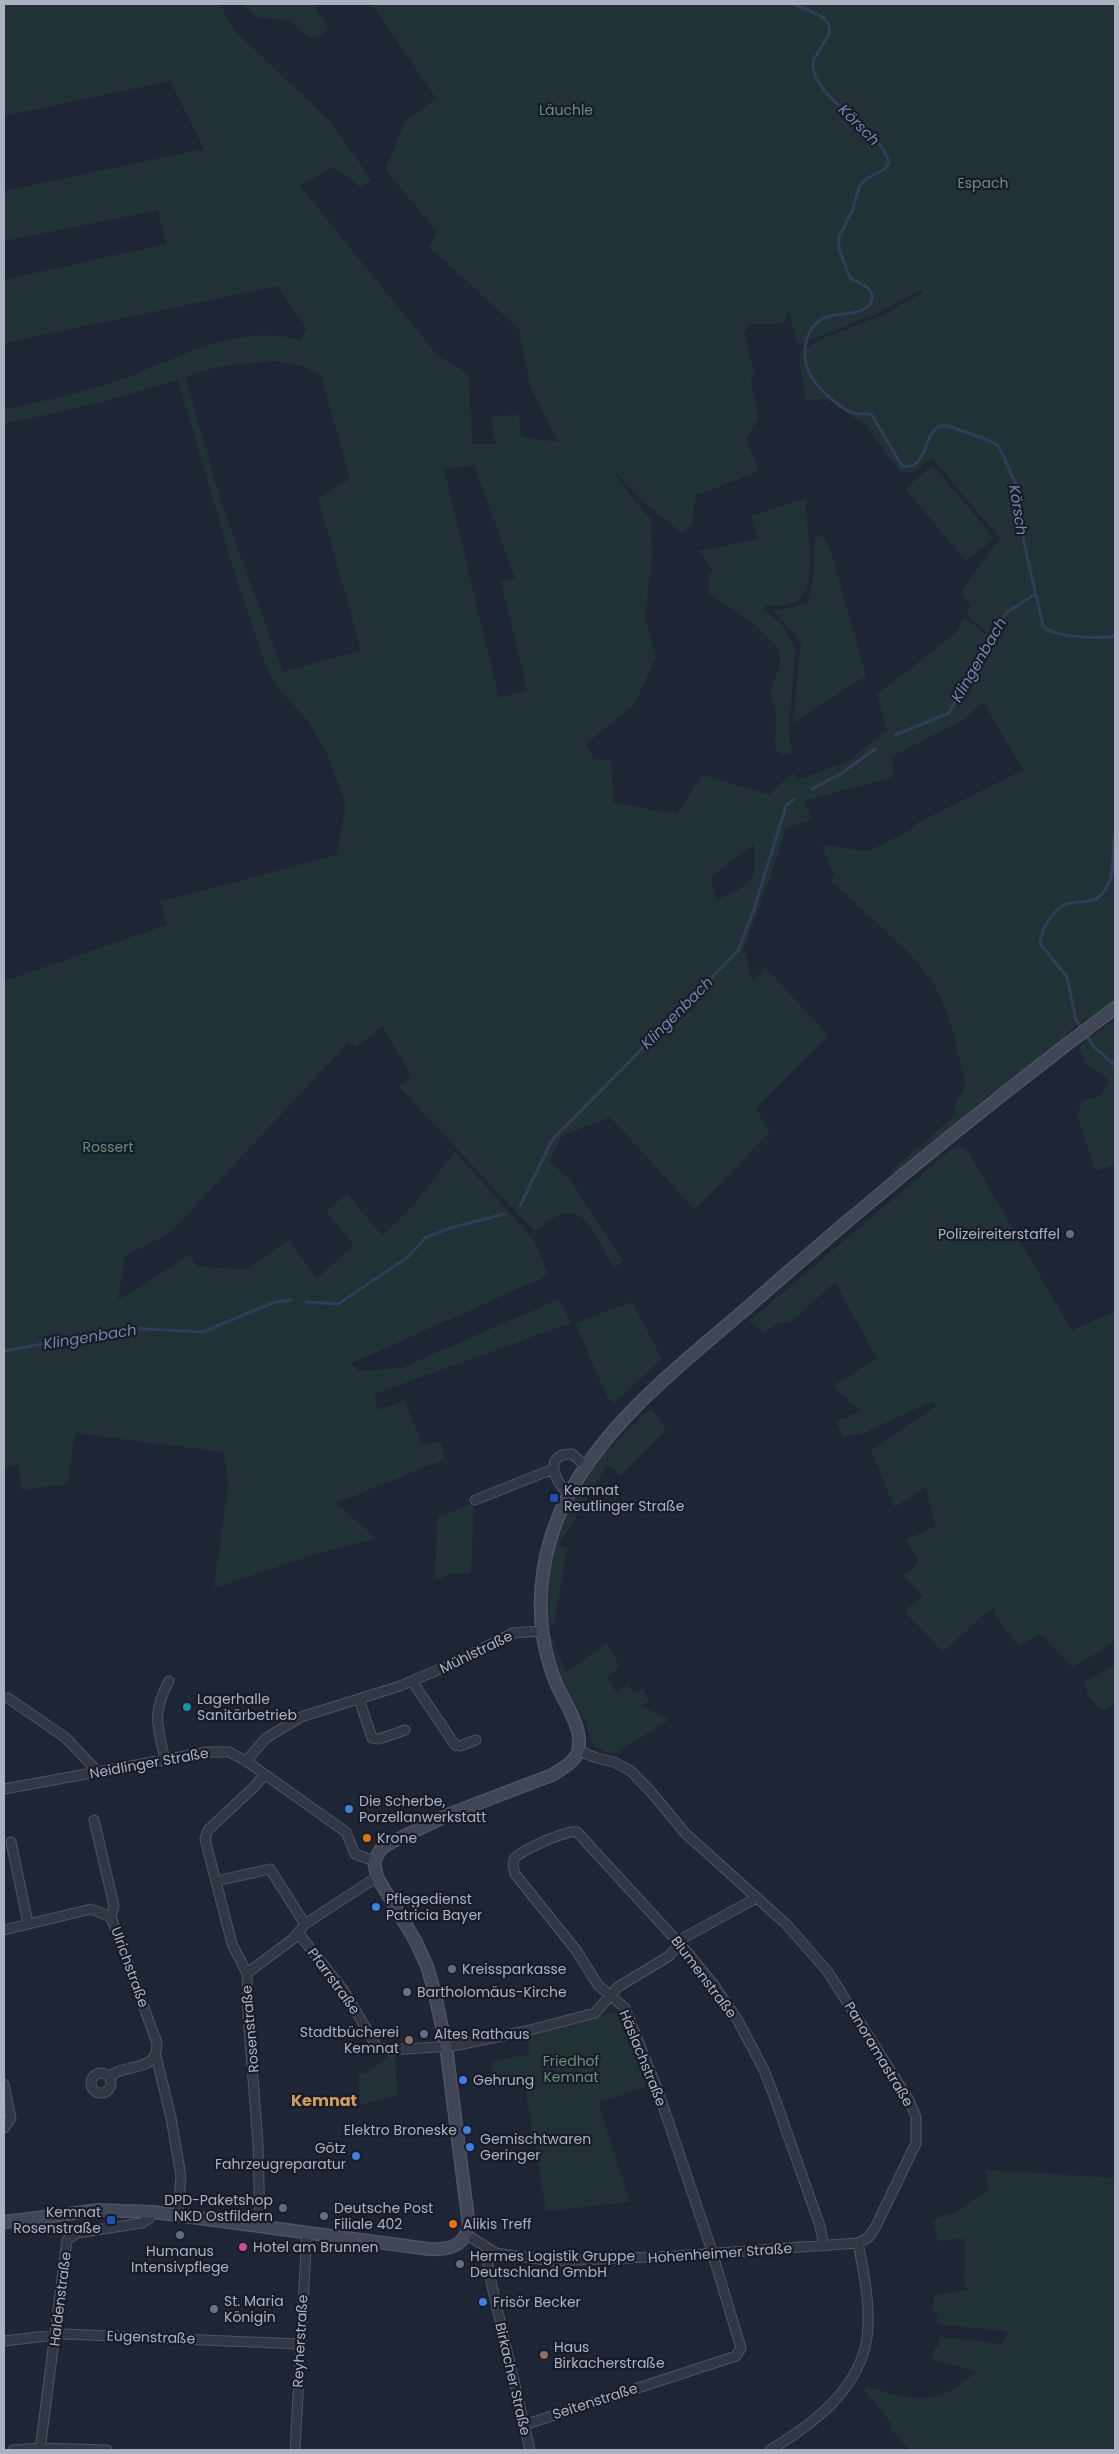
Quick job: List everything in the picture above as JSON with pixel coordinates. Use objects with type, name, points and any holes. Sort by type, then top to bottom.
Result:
[{"type":"main road","points":[[4,2222],[99,2210],[153,2212],[436,2249],[456,2246],[467,2235],[469,2226],[446,2046],[427,1966],[411,1933],[377,1877],[374,1861],[381,1849],[397,1839],[450,1814],[552,1775],[570,1762],[579,1751],[578,1731],[552,1671],[542,1631],[540,1608],[544,1564],[550,1539],[569,1494],[586,1466],[616,1430],[657,1388],[798,1263],[958,1129],[1115,1008]]},
{"type":"street","points":[[569,1494],[558,1482],[553,1469],[556,1460],[566,1454],[572,1454],[586,1466]]},
{"type":"street","points":[[475,1500],[553,1469]]},
{"type":"street","name":"Mühlstraße","points":[[246,1761],[266,1738],[285,1725],[308,1714],[412,1681],[459,1661],[508,1634],[542,1631]]},
{"type":"street","points":[[412,1681],[455,1745],[460,1746],[476,1740]]},
{"type":"street","points":[[165,1760],[156,1720],[163,1692],[168,1682]]},
{"type":"street","points":[[8,1698],[66,1738],[98,1772]]},
{"type":"street","points":[[359,1699],[372,1738],[379,1739],[405,1730]]},
{"type":"street","name":"Neidlinger Straße","points":[[4,1789],[223,1751],[236,1754],[346,1832],[355,1854],[374,1861]]},
{"type":"street","name":"Panoramastraße","points":[[579,1751],[614,1762],[631,1771],[652,1792],[685,1834],[788,1925],[828,1972],[898,2083],[916,2117],[917,2134],[914,2151],[875,2228],[868,2238],[858,2243]]},
{"type":"street","name":"Rosenstraße","points":[[260,2226],[258,2143],[246,1973],[232,1946],[204,1839],[205,1834],[254,1787],[264,1774]]},
{"type":"street","name":"Ulrichstraße","points":[[94,1820],[114,1906],[112,1917],[156,2038],[156,2056],[171,2118],[181,2176],[178,2214]]},
{"type":"street","name":"Blumenstraße","points":[[513,1863],[516,1857],[526,1851],[567,1831],[577,1832],[680,1943],[728,2004],[764,2070],[820,2226],[824,2246]]},
{"type":"street","points":[[11,1842],[28,1923]]},
{"type":"street","name":"Häslachstraße","points":[[513,1863],[515,1874],[576,1950],[598,1985],[625,2008],[655,2082],[713,2254]]},
{"type":"street","points":[[216,1881],[270,1869],[305,1924]]},
{"type":"street","points":[[246,1973],[299,1934],[305,1924],[377,1877]]},
{"type":"street","points":[[446,2046],[526,2031],[594,2013],[618,1987],[669,1956],[685,1937],[755,1897]]},
{"type":"street","points":[[4,1930],[91,1909],[112,1917]]},
{"type":"street","name":"Pfarrstraße","points":[[299,1934],[344,1991],[378,2047],[389,2050],[446,2046]]},
{"type":"street","points":[[109,2077],[116,2072],[146,2065],[156,2056]]},
{"type":"street","points":[[4,2084],[11,2118],[4,2128]]},
{"type":"street","name":"Haldenstraße","points":[[40,2449],[69,2237],[77,2233],[136,2224],[146,2221],[153,2212]]},
{"type":"street","name":"Reyherstraße","points":[[295,2450],[299,2344],[307,2232]]},
{"type":"street","name":"Hohenheimer Straße","points":[[467,2235],[489,2250],[518,2258],[552,2261],[713,2254],[858,2243]]},
{"type":"street","points":[[770,2450],[823,2413],[850,2382],[860,2362],[867,2337],[868,2312],[858,2243]]},
{"type":"street","name":"Birkacher Straße","points":[[489,2250],[487,2265],[530,2450]]},
{"type":"street","name":"Seitenstraße","points":[[524,2425],[738,2354],[740,2345],[713,2254]]},
{"type":"street","name":"Eugenstraße","points":[[4,2341],[55,2334],[299,2344]]},
{"type":"street","points":[[13,2450],[107,2450]]},
{"type":"green space","points":[[4,4],[220,5],[236,32],[330,121],[372,181],[360,187],[334,167],[300,186],[438,356],[469,374],[472,444],[495,444],[492,416],[519,415],[521,437],[558,442],[530,386],[519,329],[429,247],[437,232],[385,169],[405,122],[436,98],[372,4],[1115,4],[1115,1002],[1090,1021],[1086,1017],[1066,1034],[1068,1037],[999,1090],[982,1100],[969,1114],[895,1174],[892,1170],[956,1114],[953,1107],[966,1086],[949,1017],[934,984],[910,954],[831,881],[835,874],[829,865],[822,845],[868,851],[911,830],[915,824],[1023,770],[984,703],[974,709],[970,716],[891,757],[895,773],[890,778],[804,801],[812,820],[786,828],[768,884],[744,947],[752,982],[765,967],[828,1035],[756,1109],[770,1132],[695,1210],[610,1117],[562,1136],[549,1162],[569,1178],[624,1261],[614,1268],[591,1228],[584,1219],[575,1214],[564,1214],[551,1219],[535,1232],[399,1087],[411,1076],[383,1026],[356,1047],[348,1043],[170,1233],[125,1256],[118,1300],[190,1255],[196,1266],[246,1270],[288,1240],[317,1278],[354,1245],[326,1211],[347,1194],[382,1235],[411,1208],[455,1152],[533,1239],[549,1275],[352,1363],[358,1371],[401,1368],[559,1299],[571,1323],[374,1394],[378,1410],[405,1400],[422,1445],[441,1442],[445,1459],[336,1503],[376,1538],[315,1554],[214,1588],[228,1486],[224,1452],[75,1433],[68,1484],[22,1490],[17,1464],[4,1468],[4,981],[167,925],[160,902],[337,855],[346,805],[328,756],[308,721],[276,686],[266,666],[238,585],[177,376],[177,380],[103,402],[4,424],[4,410],[111,383],[227,340],[251,336],[276,336],[300,340],[307,329],[277,286],[4,343],[4,280],[166,244],[158,210],[4,241],[4,191],[204,149],[170,81],[4,116]],"holes":[[[921,290],[922,293],[882,315],[826,337],[801,351],[799,358],[805,395],[807,400],[827,399],[866,426],[900,472],[913,472],[932,458],[1000,538],[960,593],[971,605],[966,614],[986,632],[985,634],[964,617],[955,634],[877,694],[887,730],[847,762],[797,780],[794,773],[773,790],[771,795],[702,775],[677,814],[614,803],[611,761],[594,759],[586,744],[634,705],[656,657],[645,617],[652,559],[651,519],[632,498],[613,470],[643,502],[682,533],[693,522],[695,496],[759,471],[746,439],[759,417],[751,383],[752,376],[755,374],[744,333],[750,324],[775,324],[787,321],[786,315],[790,313],[796,342],[800,344],[879,313]],[[277,361],[304,367],[321,376],[350,479],[318,498],[361,650],[283,672],[223,508],[185,377],[219,367]],[[474,465],[515,578],[501,582],[527,690],[499,698],[444,469]],[[754,844],[754,876],[739,890],[716,900],[711,877]]]},
{"type":"green space","points":[[243,4],[313,4],[328,28],[322,35],[310,39],[289,20],[256,17]]},
{"type":"green space","points":[[933,465],[994,538],[966,561],[905,489]]},
{"type":"green space","points":[[807,498],[806,514],[810,569],[807,585],[800,598],[787,605],[765,605],[764,609],[782,625],[794,645],[795,660],[789,724],[791,753],[781,755],[775,748],[776,712],[770,692],[780,666],[779,650],[753,623],[709,594],[710,580],[707,576],[713,570],[698,551],[758,539],[751,516]]},
{"type":"green space","points":[[818,536],[824,537],[831,552],[866,676],[793,723],[801,641],[773,611],[808,604],[813,575],[815,540]]},
{"type":"green space","points":[[1115,1019],[1115,1158],[1113,1165],[1096,1171],[1077,1114],[1084,1099],[1101,1096],[1109,1080],[1086,1064],[1079,1047]]},
{"type":"green space","points":[[958,1144],[969,1153],[1072,1331],[1115,1311],[1115,1641],[1073,1668],[1041,1634],[1019,1646],[995,1616],[994,1606],[943,1652],[904,1611],[923,1596],[903,1576],[919,1562],[905,1540],[936,1526],[926,1488],[894,1507],[871,1450],[936,1406],[933,1401],[861,1434],[843,1436],[836,1421],[861,1411],[832,1386],[877,1359],[835,1282],[791,1322],[777,1323],[765,1333],[749,1321]]},
{"type":"green space","points":[[632,1302],[662,1359],[613,1404],[606,1394],[575,1323]]},
{"type":"green space","points":[[651,1408],[666,1430],[621,1476],[607,1465],[559,1545],[567,1548],[555,1622],[547,1627],[550,1571],[555,1540],[569,1506],[602,1456]]},
{"type":"green space","points":[[474,1503],[471,1573],[444,1575],[444,1578],[434,1579],[438,1517]]},
{"type":"green space","points":[[547,1627],[566,1672],[607,1643],[620,1667],[606,1677],[616,1692],[628,1684],[634,1694],[643,1689],[649,1700],[641,1706],[670,1719],[616,1753],[605,1752],[595,1746],[585,1721],[563,1681]]},
{"type":"green space","points":[[1115,1666],[1115,1704],[1103,1711],[1089,1697],[1084,1682]]},
{"type":"green space","name":"Friedhof Kemnat","points":[[616,2012],[647,2086],[598,2103],[630,2202],[546,2211],[524,2081],[495,2087],[491,2062],[530,2054],[527,2036]]},
{"type":"green space","points":[[395,2054],[398,2095],[360,2105],[358,2074],[369,2072],[385,2059]]},
{"type":"green space","points":[[985,2170],[1115,2178],[1115,2450],[909,2450],[889,2427],[892,2424],[865,2391],[866,2386],[911,2398],[936,2396],[961,2384],[976,2372],[932,2359],[935,2347],[938,2347],[940,2337],[1002,2344],[1008,2331],[937,2324],[938,2313],[933,2313],[934,2296],[967,2290],[963,2272],[965,2272],[965,2238],[938,2241],[932,2220],[957,2211],[988,2190]]},
{"type":"waterway","name":"Körsch","points":[[794,4],[817,14],[827,22],[829,34],[813,61],[815,75],[822,88],[833,100],[873,137],[883,149],[889,163],[885,169],[866,179],[860,185],[852,211],[839,237],[839,249],[850,278],[870,290],[872,294],[870,304],[867,308],[856,312],[827,317],[813,327],[808,335],[805,353],[806,362],[813,379],[840,406],[853,413],[872,415],[902,466],[910,466],[917,463],[931,435],[940,426],[948,426],[997,445],[1018,489],[1023,538],[1043,626],[1049,630],[1067,635],[1089,637],[1115,636]]},
{"type":"waterway","name":"Klingenbach","points":[[895,735],[949,713],[986,643],[1006,613],[1035,594]]},
{"type":"waterway","name":"Klingenbach","points":[[812,789],[842,773],[875,749]]},
{"type":"waterway","name":"Klingenbach","points":[[520,1206],[552,1140],[738,951],[753,912],[786,806],[794,799]]},
{"type":"waterway","name":"Körsch","points":[[1115,834],[1110,881],[1103,893],[1094,900],[1067,904],[1057,910],[1045,926],[1040,944],[1067,977],[1076,1020],[1095,1048],[1115,1065]]},
{"type":"waterway","name":"Klingenbach","points":[[306,1302],[338,1304],[408,1257],[425,1238],[450,1228],[504,1214]]},
{"type":"waterway","name":"Klingenbach","points":[[4,1351],[129,1328],[203,1332],[275,1302],[291,1300]]},
{"type":"place","name":"Polizeireiterstaffel","points":[[1070,1234]]},
{"type":"place","name":"Kemnat Reutlinger Straße","points":[[554,1498]]},
{"type":"place","name":"Lagerhalle Sanitärbetrieb","points":[[187,1707]]},
{"type":"place","name":"Die Scherbe, Porzellanwerkstatt","points":[[349,1809]]},
{"type":"place","name":"Krone","points":[[367,1838]]},
{"type":"place","name":"Pflegedienst Patricia Bayer","points":[[376,1907]]},
{"type":"place","name":"Kreissparkasse","points":[[452,1969]]},
{"type":"place","name":"Bartholomäus-Kirche","points":[[407,1992]]},
{"type":"place","name":"Altes Rathaus","points":[[424,2034]]},
{"type":"place","name":"Stadtbücherei Kemnat","points":[[409,2040]]},
{"type":"place","name":"Gehrung","points":[[463,2080]]},
{"type":"place","name":"Elektro Broneske","points":[[467,2130]]},
{"type":"place","name":"Gemischtwaren Geringer","points":[[470,2147]]},
{"type":"place","name":"Götz Fahrzeugreparatur","points":[[356,2156]]},
{"type":"place","name":"DPD-Paketshop NKD Ostfildern","points":[[283,2208]]},
{"type":"place","name":"Deutsche Post Filiale 402","points":[[324,2216]]},
{"type":"place","name":"Kemnat Rosenstraße","points":[[111,2220]]},
{"type":"place","name":"Alikis Treff","points":[[453,2224]]},
{"type":"place","name":"Humanus Intensivpflege","points":[[180,2235]]},
{"type":"place","name":"Hotel am Brunnen","points":[[243,2247]]},
{"type":"place","name":"Hermes Logistik Gruppe Deutschland GmbH","points":[[460,2264]]},
{"type":"place","name":"Frisör Becker","points":[[483,2302]]},
{"type":"place","name":"St. Maria Königin","points":[[214,2309]]},
{"type":"place","name":"Haus Birkacherstraße","points":[[544,2355]]},
{"type":"district","name":"Kemnat","points":[[324,2100]]},
{"type":"park label","name":"Läuchle","points":[[566,110]]},
{"type":"park label","name":"Espach","points":[[983,183]]},
{"type":"park label","name":"Rossert","points":[[108,1147]]}]
